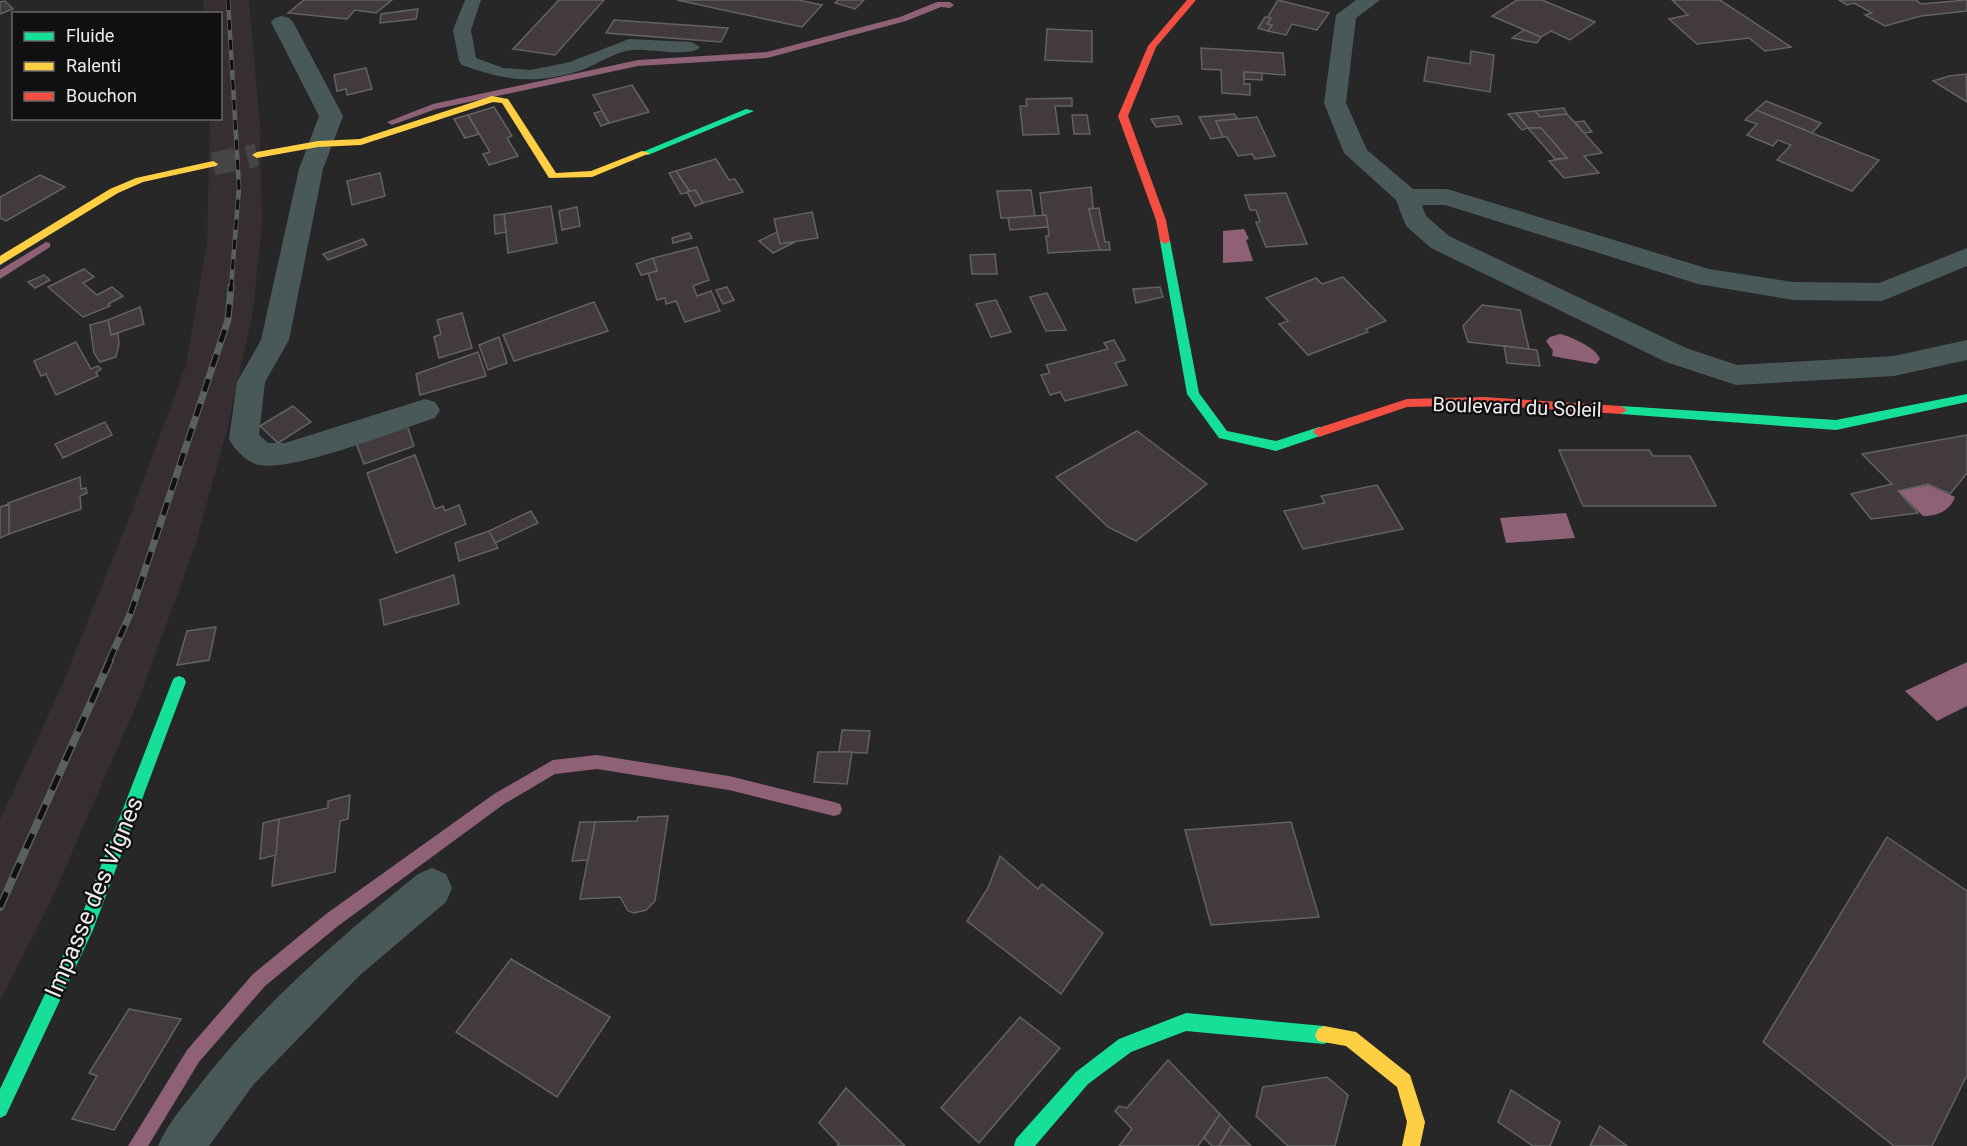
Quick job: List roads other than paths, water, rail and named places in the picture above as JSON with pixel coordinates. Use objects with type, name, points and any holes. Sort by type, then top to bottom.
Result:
[{"type":"street","name":"Boulevard du Soleil","points":[[1192,0],[1152,46],[1123,116],[1161,220],[1192,394],[1223,435],[1276,446],[1407,403],[1483,401],[1836,425],[1967,398]]},
{"type":"street","points":[[1370,0],[1346,15],[1335,103],[1356,153],[1407,197],[1414,220],[1440,242],[1676,355],[1736,375],[1894,366],[1967,350]]},
{"type":"street","points":[[282,22],[331,116],[318,144],[275,340],[250,382],[243,439],[261,454],[285,455],[425,410]]},
{"type":"street","points":[[257,155],[318,144],[338,145],[361,142],[492,99],[505,101],[553,176],[592,174],[749,111]]},
{"type":"street","points":[[0,261],[114,191],[140,180],[213,164]]},
{"type":"street","points":[[1407,197],[1447,197],[1707,278],[1793,291],[1882,292],[1967,256]]},
{"type":"street","name":"Impasse des Vignes","points":[[0,1109],[87,924],[179,682]]},
{"type":"street","points":[[180,1146],[238,1070],[344,961],[432,888]]},
{"type":"street","points":[[1023,1146],[1082,1078],[1125,1045],[1186,1022],[1271,1028],[1350,1038],[1404,1081],[1416,1122],[1411,1146]]},
{"type":"lane","points":[[473,0],[465,15],[460,39],[468,61],[500,73],[531,75],[575,66],[629,44],[691,47]]},
{"type":"waterway","points":[[392,122],[433,107],[638,63],[767,55],[903,19],[940,4],[950,5]]},
{"type":"waterway","points":[[0,275],[46,245]]},
{"type":"waterway","points":[[137,1146],[193,1056],[259,980],[332,920],[499,799],[553,767],[597,762],[729,783],[834,809]]},
{"type":"tunnel","points":[[213,164],[257,155]]},
{"type":"railway","points":[[228,0],[239,187],[231,288]]},
{"type":"railway","points":[[109,661],[131,612],[228,320],[231,286]]},
{"type":"railway","points":[[0,907],[110,660]]}]
